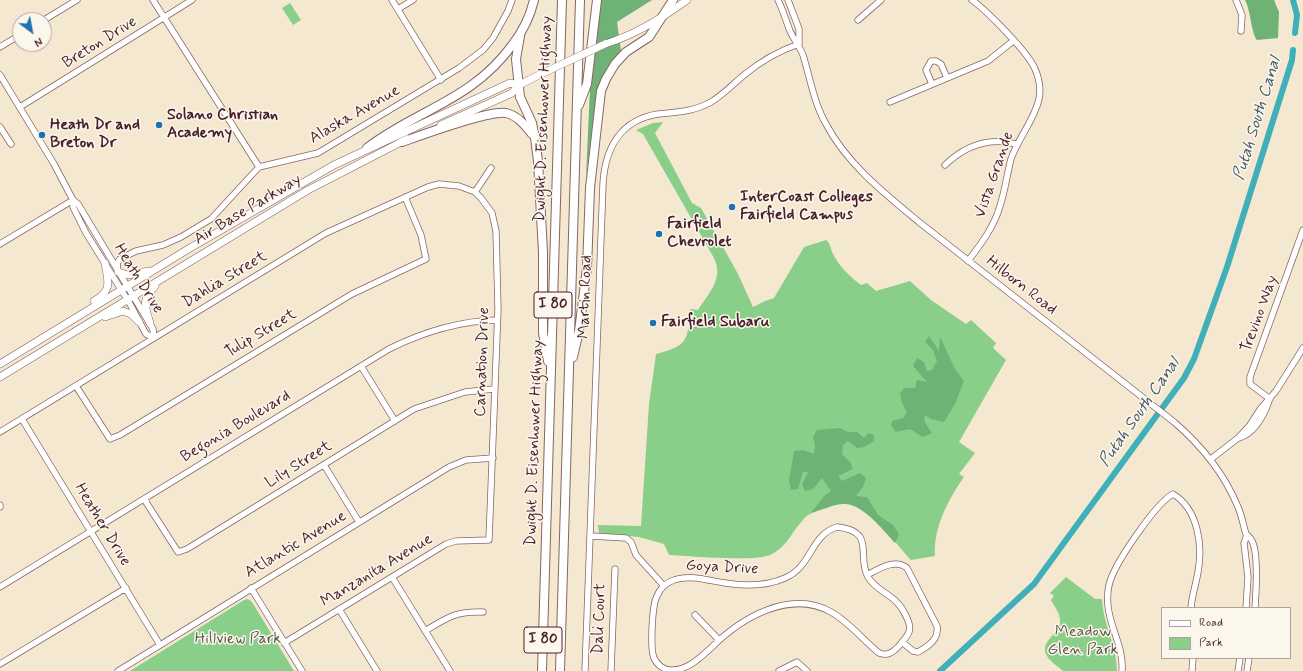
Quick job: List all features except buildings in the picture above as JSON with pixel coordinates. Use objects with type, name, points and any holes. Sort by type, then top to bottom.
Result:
[{"type":"highway","points":[[534,0],[520,36],[516,59],[520,97],[532,123],[535,138],[542,245],[543,333],[551,376]]},
{"type":"highway","name":"Dwight D. Eisenhower Highway","points":[[542,671],[562,0]]},
{"type":"highway","name":"Dwight D. Eisenhower Highway","points":[[560,671],[580,0]]},
{"type":"highway","points":[[576,112],[587,84],[597,0]]},
{"type":"highway","points":[[568,374],[579,331],[587,268],[590,188],[601,91],[615,64],[626,52],[649,37],[673,0]]},
{"type":"highway","points":[[367,148],[467,90],[496,65],[520,36]]},
{"type":"highway","points":[[402,142],[481,116],[500,112],[519,119],[535,138]]},
{"type":"main road","name":"Air Base Parkway","points":[[0,378],[308,190],[402,142],[512,94],[519,85],[604,44],[621,39],[662,17],[686,0]]},
{"type":"main road","name":"Air Base Parkway","points":[[0,364],[155,269],[303,182],[367,148],[510,83],[519,85]]},
{"type":"main road","points":[[48,334],[72,315],[104,294],[108,282],[105,264]]},
{"type":"main road","points":[[118,272],[128,276],[155,269]]},
{"type":"main road","points":[[150,323],[145,307],[145,297],[161,280]]},
{"type":"main road","points":[[87,324],[123,311],[131,314],[139,322]]},
{"type":"street","points":[[52,15],[77,0]]},
{"type":"street","points":[[118,272],[117,263],[127,255],[171,242],[217,215],[259,167],[153,0]]},
{"type":"street","name":"Breton Drive","points":[[20,107],[192,0]]},
{"type":"street","points":[[392,0],[441,80]]},
{"type":"street","points":[[398,9],[413,0]]},
{"type":"street","name":"Alaska Avenue","points":[[259,167],[318,153],[441,80],[483,50],[500,27],[512,0]]},
{"type":"street","name":"Hilborn Road","points":[[778,0],[790,32],[799,44]]},
{"type":"street","name":"Hilborn Road","points":[[788,0],[799,29],[799,44],[820,113],[833,136],[844,151],[886,195],[968,261],[1171,419],[1187,433],[1211,459],[1234,498],[1247,535],[1253,542],[1257,576],[1255,607]]},
{"type":"street","points":[[858,20],[880,0]]},
{"type":"street","name":"Vista Grande","points":[[968,261],[986,237],[994,221],[1000,206],[1016,144],[1034,113],[1039,98],[1039,82],[1031,62],[982,7],[972,0]]},
{"type":"street","points":[[1236,0],[1242,15],[1241,31]]},
{"type":"street","points":[[0,47],[12,40]]},
{"type":"street","points":[[890,102],[988,61],[1013,41]]},
{"type":"street","name":"Martin Road","points":[[585,671],[603,184],[607,155],[615,140],[622,132],[635,122],[650,116],[682,113],[704,106],[718,97],[766,58],[799,44]]},
{"type":"street","points":[[932,84],[926,70],[931,61],[936,61],[941,64],[947,78]]},
{"type":"street","name":"Heath Drive","points":[[0,75],[38,135],[73,200],[74,207],[83,227],[105,264],[150,323],[153,328],[154,338]]},
{"type":"street","points":[[0,127],[11,144]]},
{"type":"street","points":[[945,165],[957,154],[986,142],[1003,141],[1016,144]]},
{"type":"street","points":[[475,192],[491,168]]},
{"type":"street","name":"Dahlia Street","points":[[0,432],[326,233],[428,187],[439,184],[459,186],[475,192]]},
{"type":"street","name":"Carnation Drive","points":[[475,192],[487,205],[495,222],[497,320],[489,540]]},
{"type":"street","name":"Tulip Street","points":[[76,386],[110,439],[120,435],[352,294],[426,259],[421,235],[405,197]]},
{"type":"street","points":[[0,244],[73,200]]},
{"type":"street","name":"Heath Drive","points":[[73,200],[78,204],[118,272],[124,288]]},
{"type":"street","name":"Trevino Way","points":[[1270,398],[1250,384],[1250,377],[1303,230]]},
{"type":"street","name":"Heath Drive","points":[[130,298],[139,322],[146,334],[154,338]]},
{"type":"street","name":"Begonia Boulevard","points":[[0,587],[361,366],[404,342],[464,322],[497,320]]},
{"type":"street","points":[[1211,459],[1238,438],[1250,425],[1276,391],[1303,348]]},
{"type":"street","points":[[361,366],[395,421]]},
{"type":"street","name":"Lily Street","points":[[144,499],[178,552],[187,549],[395,421],[422,406],[473,390],[494,389]]},
{"type":"street","points":[[1238,438],[1247,435],[1265,412],[1270,398]]},
{"type":"street","points":[[1250,425],[1260,418]]},
{"type":"street","name":"Heather Drive","points":[[22,419],[160,645]]},
{"type":"street","name":"Atlantic Avenue","points":[[118,671],[458,462],[493,458]]},
{"type":"street","points":[[324,465],[359,522]]},
{"type":"street","points":[[1122,671],[1119,645],[1109,619],[1107,604],[1111,578],[1118,562],[1165,498],[1174,494],[1181,498],[1190,513],[1199,543],[1198,571],[1191,607]]},
{"type":"street","name":"Goya Drive","points":[[837,527],[846,528],[858,535],[864,548],[867,574],[873,584],[895,599],[903,608],[911,628],[902,642],[890,654],[879,653],[833,612],[816,605],[797,603],[782,606],[754,616],[738,625],[718,640],[698,660],[686,667],[669,670],[662,669],[654,659],[652,647],[654,606],[656,596],[664,586],[676,579],[685,578],[740,584],[774,582],[786,578],[797,571],[807,561],[822,534],[837,527]]},
{"type":"street","name":"Hilborn Road","points":[[1246,607],[1248,577],[1244,543],[1247,535]]},
{"type":"street","name":"Goya Drive","points":[[591,536],[626,538],[631,542],[636,555],[664,586]]},
{"type":"street","name":"Manzanita Avenue","points":[[284,642],[446,544],[456,541],[489,540]]},
{"type":"street","points":[[867,574],[894,563],[901,563],[907,568],[937,626],[938,632],[935,640],[918,652],[912,651],[902,642]]},
{"type":"street","name":"Dali Court","points":[[611,671],[615,569]]},
{"type":"street","points":[[392,577],[450,671]]},
{"type":"street","points":[[0,664],[126,588]]},
{"type":"street","points":[[251,588],[302,671]]},
{"type":"street","points":[[339,610],[377,671]]},
{"type":"street","points":[[426,631],[450,616],[460,612],[483,612]]},
{"type":"street","points":[[695,615],[718,640]]},
{"type":"street","points":[[1192,671],[1193,659]]},
{"type":"street","points":[[1238,671],[1240,659]]},
{"type":"street","points":[[1247,671],[1249,659]]},
{"type":"street","points":[[779,671],[797,662],[807,671]]},
{"type":"green space","points":[[594,0],[652,0],[617,22],[621,51],[610,63],[597,90],[586,177]]},
{"type":"green space","points":[[1245,0],[1274,0],[1279,12],[1278,38],[1257,40],[1253,32],[1249,10]]},
{"type":"green space","points":[[290,3],[301,20],[293,25],[282,8]]},
{"type":"green space","points":[[663,122],[655,133],[692,203],[701,208],[738,274],[753,307],[774,298],[804,247],[826,240],[830,245],[835,258],[842,267],[861,285],[867,283],[876,291],[910,281],[931,300],[966,324],[971,320],[996,343],[993,348],[1006,360],[959,442],[975,453],[959,474],[964,477],[952,495],[939,525],[936,535],[935,556],[911,560],[881,526],[863,510],[854,505],[845,503],[834,505],[810,514],[799,525],[781,548],[770,555],[762,557],[737,558],[669,555],[664,544],[639,537],[599,533],[598,525],[641,526],[649,404],[656,354],[675,348],[684,340],[687,335],[690,309],[698,310],[711,291],[716,279],[717,265],[714,258],[643,134],[636,130],[653,123]]},
{"type":"green space","points":[[929,336],[939,351],[940,337],[955,369],[964,381],[955,404],[944,422],[931,419],[925,415],[924,421],[932,433],[923,437],[910,429],[896,432],[891,425],[892,421],[903,418],[907,412],[902,403],[900,394],[904,388],[915,388],[917,380],[927,382],[913,366],[917,358],[924,362],[927,371],[932,370],[937,361],[933,350],[925,342]]},
{"type":"green space","points":[[840,428],[848,432],[857,432],[864,438],[868,433],[874,435],[874,441],[864,447],[857,448],[848,441],[843,445],[842,454],[850,462],[853,469],[838,476],[842,481],[860,473],[866,478],[863,487],[856,496],[867,497],[878,515],[893,525],[899,534],[895,543],[879,525],[858,508],[851,505],[836,505],[811,513],[824,496],[831,491],[822,478],[813,489],[805,491],[802,484],[808,472],[803,472],[798,489],[791,490],[789,481],[794,451],[803,450],[814,454],[815,445],[813,437],[817,430]]},
{"type":"green space","name":"Meadow Glen Park","points":[[1066,577],[1095,599],[1102,599],[1105,617],[1115,653],[1117,671],[1063,671],[1048,658],[1045,650],[1046,646],[1060,625],[1060,617],[1051,600],[1054,596],[1050,593]]},
{"type":"green space","name":"Hillview Park","points":[[248,599],[252,602],[294,671],[130,671],[244,600]]},
{"type":"waterway","name":"Putah South Canal","points":[[1293,0],[1297,15],[1295,33]]},
{"type":"waterway","name":"Putah South Canal","points":[[940,671],[1034,584],[1184,378],[1194,359],[1227,267],[1292,60],[1293,50]]},
{"type":"place","name":"Solano Christian Academy","points":[[159,125]]},
{"type":"place","name":"Heath Dr and Breton Dr","points":[[42,135]]},
{"type":"place","name":"InterCoast Colleges Fairfield Campus","points":[[732,207]]},
{"type":"place","name":"Fairfield Chevrolet","points":[[659,234]]},
{"type":"place","name":"Fairfield Subaru","points":[[653,323]]}]
